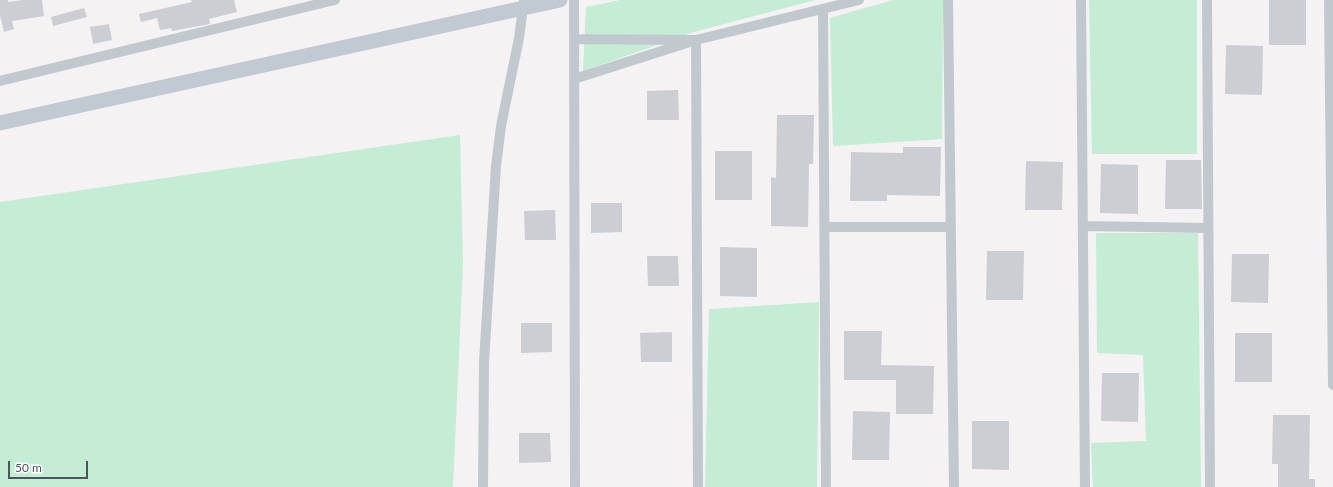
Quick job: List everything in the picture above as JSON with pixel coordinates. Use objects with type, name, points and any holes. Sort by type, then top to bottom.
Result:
[{"type":"main road","points":[[0,123],[524,4],[560,0]]},
{"type":"street","points":[[0,81],[335,0]]},
{"type":"street","points":[[574,0],[575,487]]},
{"type":"street","points":[[574,79],[696,40],[859,0]]},
{"type":"street","points":[[948,0],[954,487]]},
{"type":"street","points":[[1081,0],[1085,487]]},
{"type":"street","points":[[1207,0],[1210,487]]},
{"type":"street","points":[[1329,0],[1333,385]]},
{"type":"street","points":[[483,487],[484,362],[496,166],[501,126],[524,4]]},
{"type":"street","points":[[823,9],[826,487]]},
{"type":"street","points":[[574,39],[696,40]]},
{"type":"street","points":[[696,40],[698,487]]},
{"type":"street","points":[[1083,226],[1208,228]]},
{"type":"street","points":[[825,227],[951,227]]},
{"type":"green space","points":[[620,0],[815,0],[694,32],[583,71],[586,7]]},
{"type":"green space","points":[[893,0],[943,0],[942,139],[833,146],[830,18]]},
{"type":"green space","points":[[1089,0],[1197,0],[1197,154],[1092,154]]},
{"type":"green space","points":[[460,135],[463,264],[453,487],[0,487],[0,202]]},
{"type":"green space","points":[[1096,233],[1198,233],[1201,487],[1093,487],[1091,443],[1146,441],[1143,355],[1097,353]]},
{"type":"green space","points":[[819,302],[817,487],[705,487],[709,309]]},
{"type":"building","points":[[0,0],[8,0],[8,2],[42,0],[44,16],[12,21],[14,29],[4,32],[0,15]]},
{"type":"building","points":[[191,0],[234,0],[237,12],[209,19],[210,24],[172,31],[171,28],[160,30],[157,18],[141,22],[139,14],[192,2]]},
{"type":"building","points":[[1269,0],[1306,0],[1306,45],[1269,45]]},
{"type":"building","points":[[84,8],[87,17],[53,26],[51,17]]},
{"type":"building","points":[[109,24],[112,40],[93,44],[90,27]]},
{"type":"building","points":[[1226,45],[1263,46],[1262,95],[1225,94]]},
{"type":"building","points":[[678,90],[679,120],[647,120],[647,91]]},
{"type":"building","points":[[777,115],[814,115],[813,164],[809,164],[808,227],[771,226],[771,177],[776,178]]},
{"type":"building","points":[[903,147],[941,147],[940,196],[887,195],[887,201],[850,201],[851,152],[903,153]]},
{"type":"building","points":[[715,151],[752,151],[752,200],[715,200]]},
{"type":"building","points":[[1166,160],[1201,160],[1202,209],[1165,209]]},
{"type":"building","points":[[1026,161],[1063,162],[1062,210],[1025,210]]},
{"type":"building","points":[[1101,164],[1138,165],[1138,214],[1100,213]]},
{"type":"building","points":[[591,203],[622,203],[622,232],[591,233]]},
{"type":"building","points":[[555,210],[556,240],[525,240],[524,211]]},
{"type":"building","points":[[720,247],[757,248],[757,297],[720,296]]},
{"type":"building","points":[[987,251],[1024,251],[1023,300],[986,300]]},
{"type":"building","points":[[1232,254],[1269,254],[1268,303],[1231,302]]},
{"type":"building","points":[[647,256],[678,256],[679,286],[648,286]]},
{"type":"building","points":[[521,323],[552,323],[552,352],[521,353]]},
{"type":"building","points":[[844,331],[882,331],[881,365],[934,366],[933,414],[896,414],[896,380],[844,380]]},
{"type":"building","points":[[672,332],[672,362],[641,362],[640,333]]},
{"type":"building","points":[[1235,333],[1272,333],[1272,382],[1235,382]]},
{"type":"building","points":[[1102,373],[1139,373],[1138,422],[1101,421]]},
{"type":"building","points":[[853,411],[890,412],[889,460],[852,460]]},
{"type":"building","points":[[1273,415],[1310,415],[1309,479],[1315,479],[1315,487],[1278,487],[1278,464],[1272,464]]},
{"type":"building","points":[[972,421],[1009,421],[1009,470],[972,469]]},
{"type":"building","points":[[519,433],[550,433],[551,462],[519,463]]}]
